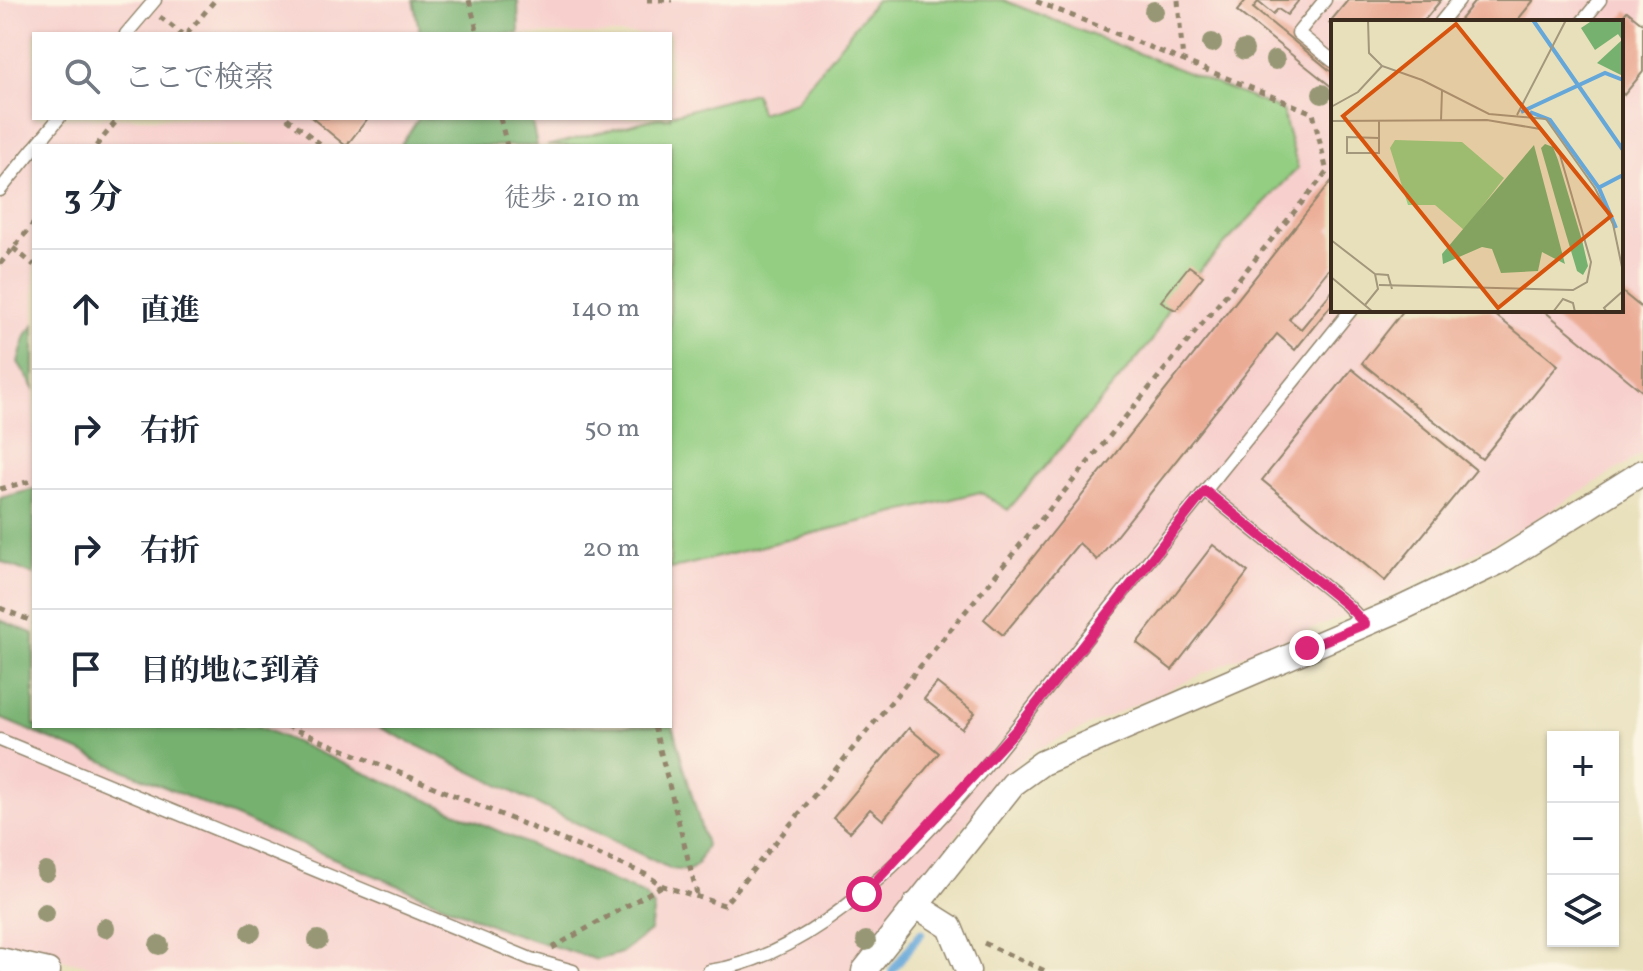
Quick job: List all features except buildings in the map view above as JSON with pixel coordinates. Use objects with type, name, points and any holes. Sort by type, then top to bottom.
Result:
[{"type":"street","points":[[864,971],[1013,784],[1042,763],[1365,624],[1501,561],[1643,472]]},
{"type":"street","points":[[915,905],[950,927],[968,971]]},
{"type":"street","points":[[0,960],[48,971]]},
{"type":"lane","points":[[128,32],[155,0]]},
{"type":"lane","points":[[1325,0],[1298,33],[1331,59]]},
{"type":"lane","points":[[1443,20],[1459,0]]},
{"type":"lane","points":[[1584,20],[1600,0]]},
{"type":"lane","points":[[37,144],[57,120]]},
{"type":"lane","points":[[0,190],[32,151]]},
{"type":"lane","points":[[709,971],[748,964],[789,946],[864,894],[1016,730],[1349,312]]},
{"type":"lane","points":[[1205,491],[1347,605],[1365,624]]},
{"type":"lane","points":[[0,740],[531,959],[573,971]]},
{"type":"path","points":[[189,32],[215,0]]},
{"type":"path","points":[[469,0],[477,32]]},
{"type":"path","points":[[647,0],[672,0]]},
{"type":"path","points":[[291,728],[645,874],[663,886],[697,894],[724,905],[1327,172],[1313,113],[1033,0]]},
{"type":"path","points":[[1178,0],[1183,62]]},
{"type":"path","points":[[98,144],[117,120]]},
{"type":"path","points":[[290,120],[320,144]]},
{"type":"path","points":[[500,120],[506,144]]},
{"type":"path","points":[[0,264],[32,225]]},
{"type":"path","points":[[13,248],[32,263]]},
{"type":"path","points":[[0,489],[32,481]]},
{"type":"path","points":[[0,608],[32,621]]},
{"type":"path","points":[[655,728],[697,894]]},
{"type":"path","points":[[531,959],[663,886]]},
{"type":"path","points":[[950,927],[1045,971]]},
{"type":"shaded area","points":[[0,0],[1643,0],[1643,453],[1519,530],[1379,603],[1249,653],[1033,751],[1006,773],[850,971],[114,971],[0,946]]},
{"type":"green space","points":[[413,0],[518,0],[519,32],[420,32]]},
{"type":"green space","points":[[876,0],[1003,0],[1282,110],[1298,168],[1197,273],[1169,307],[1152,341],[1008,510],[980,492],[672,569],[672,144],[555,144],[649,120],[672,120],[672,114],[755,93],[760,113],[795,102]]},
{"type":"green space","points":[[418,120],[531,120],[537,144],[401,144]]},
{"type":"green space","points":[[32,328],[32,385],[18,362],[26,335]]},
{"type":"green space","points":[[32,490],[32,574],[0,561],[0,498]]},
{"type":"green space","points":[[0,620],[32,633],[32,728],[263,728],[645,895],[654,907],[650,931],[621,953],[597,960],[509,932],[0,718]]},
{"type":"green space","points":[[672,724],[706,845],[697,865],[688,871],[671,869],[381,728],[672,728]]},
{"type":"waterway","points":[[892,971],[921,933]]},
{"type":"route","points":[[864,894],[1016,730],[1205,491],[1347,605],[1365,624],[1307,648]]}]
